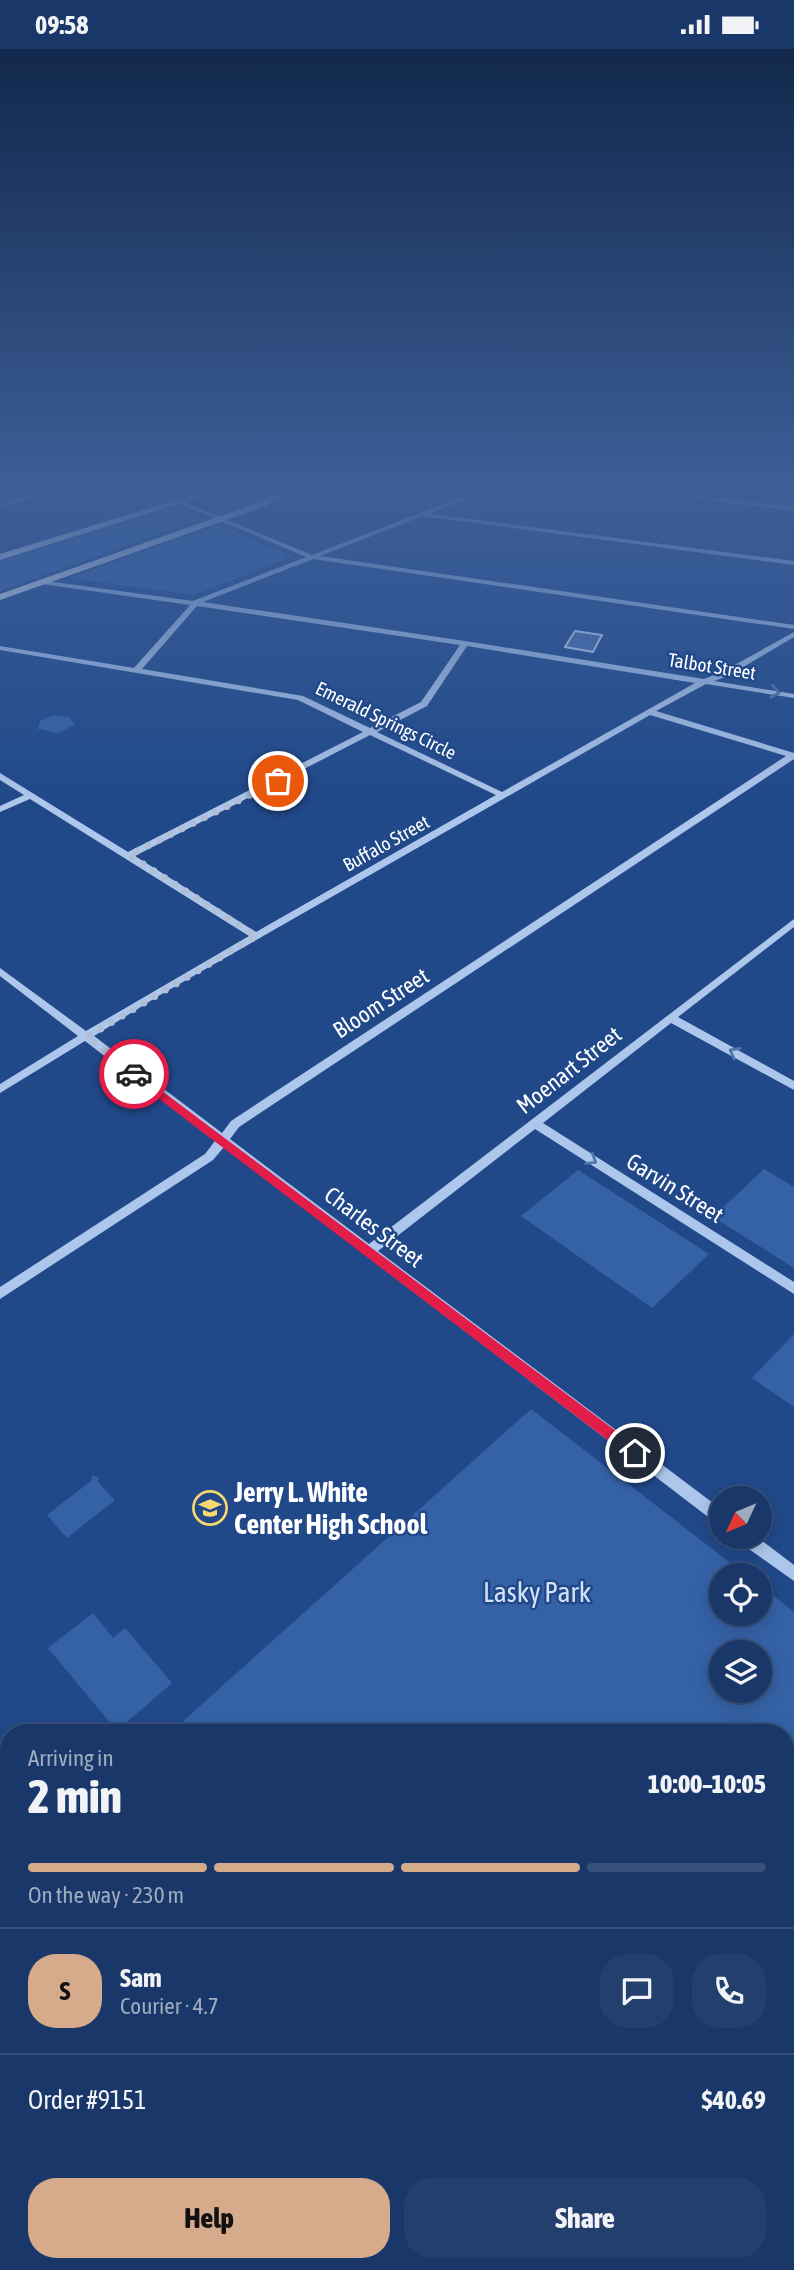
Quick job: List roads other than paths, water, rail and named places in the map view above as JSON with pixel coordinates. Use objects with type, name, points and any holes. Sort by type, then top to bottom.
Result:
[{"type":"street","name":"Talbot Street","points":[[120,593],[466,643],[794,696]]},
{"type":"street","points":[[137,670],[196,603],[222,593]]},
{"type":"street","points":[[557,593],[794,627]]},
{"type":"street","name":"Buffalo Street","points":[[0,1089],[256,936],[650,712],[794,634]]},
{"type":"street","points":[[129,855],[372,733],[424,704],[466,643]]},
{"type":"street","name":"Emerald Springs Circle","points":[[0,648],[300,698],[504,796]]},
{"type":"street","points":[[650,712],[793,756]]},
{"type":"street","name":"Bloom Street","points":[[0,1294],[209,1157],[224,1142],[235,1124],[793,756]]},
{"type":"street","points":[[0,776],[256,936]]},
{"type":"street","points":[[0,809],[30,795]]},
{"type":"street","name":"Moenart Street","points":[[369,1251],[671,1017],[792,927]]},
{"type":"street","name":"Charles Street","points":[[0,971],[709,1509]]},
{"type":"street","points":[[671,1017],[794,1086]]},
{"type":"street","name":"Garvin Street","points":[[534,1123],[794,1289]]},
{"type":"street","points":[[761,1549],[794,1574]]},
{"type":"place","name":"Jerry L. White Center High School","points":[[210,1508]]},
{"type":"park label","name":"Lasky Park","points":[[537,1592]]}]
